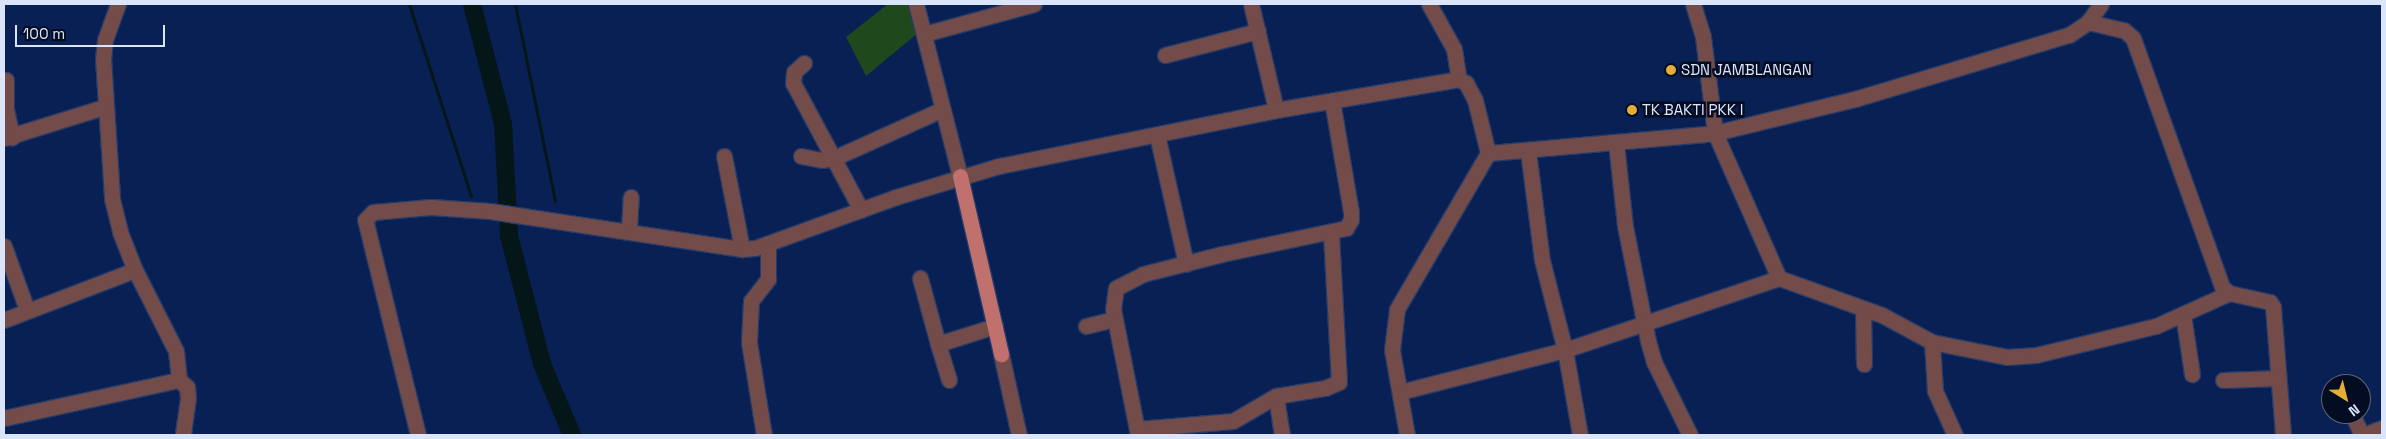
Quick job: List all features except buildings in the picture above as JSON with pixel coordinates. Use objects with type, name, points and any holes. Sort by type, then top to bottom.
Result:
[{"type":"main road","points":[[960,176],[1000,354]]},
{"type":"street","points":[[118,4],[105,40],[104,107],[115,216],[135,270],[176,351],[179,380],[186,387],[188,398],[183,435]]},
{"type":"street","points":[[916,4],[941,110],[960,176]]},
{"type":"street","points":[[924,34],[1034,4]]},
{"type":"street","points":[[1253,4],[1276,110]]},
{"type":"street","points":[[1429,4],[1454,49],[1459,63],[1459,79]]},
{"type":"street","points":[[1693,4],[1702,37],[1715,133],[1779,278]]},
{"type":"street","points":[[1488,154],[1715,133],[1855,99],[2069,35],[2088,22],[2101,4]]},
{"type":"street","points":[[2088,22],[2124,30],[2133,38],[2218,278],[2230,293]]},
{"type":"street","points":[[1166,55],[1258,31]]},
{"type":"street","points":[[804,63],[794,72],[793,83],[861,210]]},
{"type":"street","points":[[418,435],[365,220],[373,212],[431,207],[490,211],[629,230],[742,249],[768,246],[861,210],[960,176],[1276,110],[1459,79],[1466,83],[1475,100],[1488,154],[1396,309],[1391,337],[1407,435]]},
{"type":"street","points":[[6,80],[8,138],[104,107]]},
{"type":"street","points":[[1331,232],[1339,382],[1325,388],[1276,396],[1234,428],[1138,432],[1114,319],[1112,295],[1121,283],[1186,264],[1262,244],[1346,228],[1351,220],[1332,101]]},
{"type":"street","points":[[801,156],[822,160],[834,158],[941,110]]},
{"type":"street","points":[[1158,135],[1186,264]]},
{"type":"street","points":[[1616,143],[1625,226],[1654,362],[1690,435]]},
{"type":"street","points":[[1528,151],[1542,260],[1565,350],[1580,435]]},
{"type":"street","points":[[724,156],[742,249]]},
{"type":"street","points":[[629,230],[631,197]]},
{"type":"street","points":[[4,246],[27,310]]},
{"type":"street","points":[[764,435],[749,342],[751,301],[768,279],[768,246]]},
{"type":"street","points":[[4,320],[135,270]]},
{"type":"street","points":[[920,278],[949,380]]},
{"type":"street","points":[[1400,392],[1565,350],[1779,278],[1863,309],[1932,342],[1995,356],[2036,355],[2156,326],[2230,293],[2264,300],[2273,307],[2283,435]]},
{"type":"street","points":[[1863,309],[1864,364]]},
{"type":"street","points":[[2183,314],[2192,374]]},
{"type":"street","points":[[1086,326],[1114,319]]},
{"type":"street","points":[[938,344],[995,326]]},
{"type":"street","points":[[1932,342],[1935,391],[1955,435]]},
{"type":"street","points":[[1000,354],[1017,435]]},
{"type":"street","points":[[2223,380],[2278,378]]},
{"type":"street","points":[[4,418],[179,380]]},
{"type":"street","points":[[1276,396],[1282,435]]},
{"type":"street","points":[[2362,435],[2382,428]]},
{"type":"green space","points":[[888,4],[911,4],[918,33],[866,76],[846,37]]},
{"type":"waterway","points":[[409,4],[471,196]]},
{"type":"waterway","points":[[472,4],[503,124],[509,236],[542,364],[572,435]]},
{"type":"waterway","points":[[515,4],[555,201]]},
{"type":"place","name":"SDN JAMBLANGAN","points":[[1671,70]]},
{"type":"place","name":"TK BAKTI PKK I","points":[[1632,110]]}]
